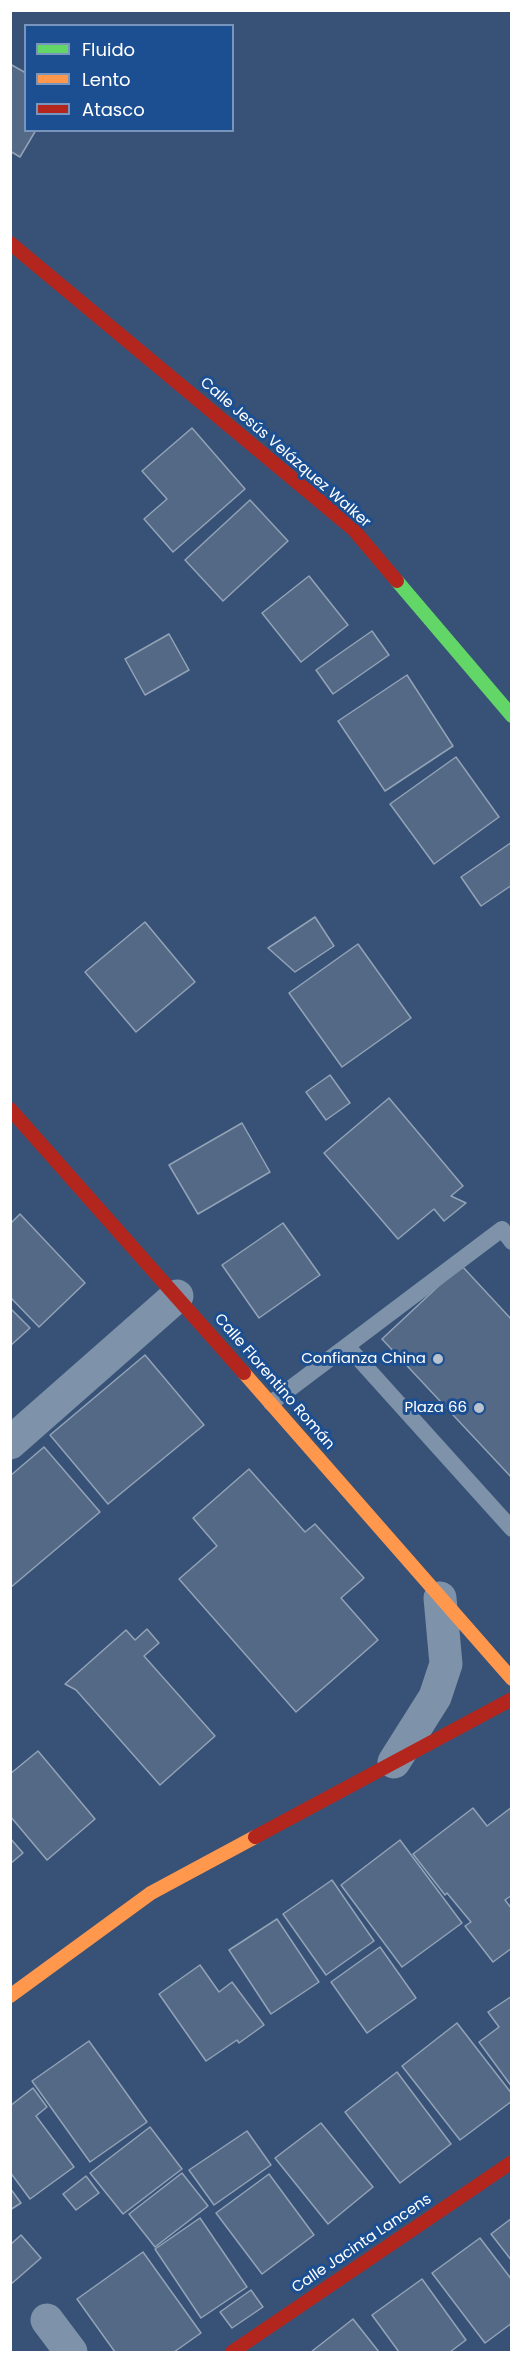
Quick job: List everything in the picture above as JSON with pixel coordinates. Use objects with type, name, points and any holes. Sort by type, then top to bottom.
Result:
[{"type":"street","name":"Calle Jesús Velázquez Walker","points":[[10,243],[352,529],[512,716]]},
{"type":"street","name":"Calle Florentino Román","points":[[10,1109],[512,1679]]},
{"type":"street","points":[[10,1443],[177,1296]]},
{"type":"street","points":[[394,1762],[435,1697],[446,1664],[440,1598]]},
{"type":"street","points":[[10,1996],[151,1893],[512,1699]]},
{"type":"street","name":"Calle Jacinta Lancens","points":[[232,2352],[512,2162]]},
{"type":"street","points":[[47,2320],[71,2352]]},
{"type":"lane","points":[[271,1404],[501,1229],[512,1242]]},
{"type":"lane","points":[[348,1347],[512,1529]]},
{"type":"building","points":[[10,64],[24,72],[24,132],[35,132],[20,157],[10,151]]},
{"type":"building","points":[[192,428],[245,489],[173,552],[144,519],[167,499],[142,471]]},
{"type":"building","points":[[250,500],[288,541],[223,601],[185,560]]},
{"type":"building","points":[[309,576],[348,625],[301,662],[262,613]]},
{"type":"building","points":[[372,631],[389,655],[333,694],[316,670]]},
{"type":"building","points":[[169,634],[189,670],[145,695],[125,659]]},
{"type":"building","points":[[407,675],[453,746],[385,791],[338,721]]},
{"type":"building","points":[[456,757],[499,817],[434,864],[390,804]]},
{"type":"building","points":[[512,842],[512,885],[481,906],[461,877]]},
{"type":"building","points":[[315,917],[334,946],[295,972],[268,948]]},
{"type":"building","points":[[145,922],[195,982],[136,1032],[85,972]]},
{"type":"building","points":[[358,944],[411,1018],[342,1067],[289,993]]},
{"type":"building","points":[[330,1075],[350,1103],[326,1120],[306,1092]]},
{"type":"building","points":[[389,1098],[463,1186],[451,1196],[466,1203],[444,1221],[434,1209],[398,1239],[324,1153]]},
{"type":"building","points":[[242,1123],[270,1172],[198,1214],[169,1165]]},
{"type":"building","points":[[20,1214],[85,1283],[39,1327],[10,1297],[10,1224]]},
{"type":"building","points":[[283,1223],[320,1275],[259,1318],[222,1265]]},
{"type":"building","name":"Plaza 66","points":[[461,1265],[512,1320],[512,1478],[382,1339]]},
{"type":"building","points":[[10,1308],[30,1328],[10,1346]]},
{"type":"building","points":[[145,1355],[204,1425],[108,1504],[50,1435]]},
{"type":"building","points":[[44,1447],[100,1512],[10,1588],[10,1476]]},
{"type":"building","points":[[249,1469],[305,1532],[315,1524],[364,1578],[341,1598],[378,1640],[296,1712],[179,1579],[217,1546],[193,1518]]},
{"type":"building","points":[[147,1629],[159,1643],[144,1656],[215,1736],[160,1785],[76,1690],[65,1684],[126,1630],[135,1640]]},
{"type":"building","points":[[38,1751],[95,1819],[47,1860],[10,1816],[10,1774]]},
{"type":"building","points":[[512,1807],[512,1895],[505,1900],[512,1909],[512,1948],[493,1962],[465,1926],[471,1922],[447,1893],[445,1895],[413,1854],[473,1808],[487,1826]]},
{"type":"building","points":[[10,1838],[23,1853],[10,1864]]},
{"type":"building","points":[[400,1840],[462,1923],[402,1967],[341,1885]]},
{"type":"building","points":[[332,1880],[374,1941],[326,1975],[283,1914]]},
{"type":"building","points":[[277,1919],[319,1982],[271,2014],[229,1950]]},
{"type":"building","points":[[380,1947],[416,1998],[367,2033],[331,1982]]},
{"type":"building","points":[[200,1965],[219,1992],[232,1982],[264,2025],[239,2043],[237,2040],[206,2061],[159,1994]]},
{"type":"building","points":[[512,1996],[512,2087],[479,2042],[499,2027],[488,2012]]},
{"type":"building","points":[[457,2023],[512,2094],[512,2101],[460,2140],[402,2066]]},
{"type":"building","points":[[89,2041],[147,2122],[90,2162],[32,2081]]},
{"type":"building","points":[[397,2072],[451,2144],[400,2183],[345,2112]]},
{"type":"building","points":[[33,2088],[47,2107],[36,2116],[74,2167],[30,2199],[10,2172],[10,2106]]},
{"type":"building","points":[[321,2123],[373,2187],[328,2224],[275,2158]]},
{"type":"building","points":[[150,2127],[182,2169],[123,2214],[90,2173]]},
{"type":"building","points":[[247,2131],[271,2165],[214,2205],[189,2170]]},
{"type":"building","points":[[182,2173],[208,2206],[155,2247],[129,2214]]},
{"type":"building","points":[[269,2174],[314,2235],[262,2274],[216,2213]]},
{"type":"building","points":[[86,2176],[99,2193],[76,2210],[63,2194]]},
{"type":"building","points":[[10,2188],[21,2203],[10,2210]]},
{"type":"building","points":[[200,2218],[247,2287],[201,2318],[155,2249]]},
{"type":"building","points":[[512,2218],[512,2261],[491,2234]]},
{"type":"building","points":[[21,2235],[41,2258],[10,2285],[10,2245]]},
{"type":"building","points":[[480,2238],[512,2280],[512,2323],[485,2343],[432,2273]]},
{"type":"building","points":[[143,2252],[201,2333],[174,2352],[115,2352],[77,2299]]},
{"type":"building","points":[[422,2279],[466,2340],[450,2352],[399,2352],[372,2315]]},
{"type":"building","points":[[251,2290],[263,2307],[232,2328],[220,2312]]},
{"type":"building","points":[[353,2319],[379,2352],[311,2352]]},
{"type":"traffic: fast","points":[[397,581],[512,716]]},
{"type":"traffic: slow","points":[[244,1373],[512,1679]]},
{"type":"traffic: slow","points":[[10,1996],[151,1893],[255,1837]]},
{"type":"traffic: jam","points":[[10,243],[353,529],[397,581]]},
{"type":"traffic: jam","points":[[10,1109],[244,1373]]},
{"type":"traffic: jam","points":[[255,1837],[512,1699]]},
{"type":"traffic: jam","points":[[232,2352],[512,2162]]},
{"type":"place","name":"Confianza China","points":[[438,1359]]},
{"type":"place","name":"Plaza 66","points":[[479,1408]]}]
